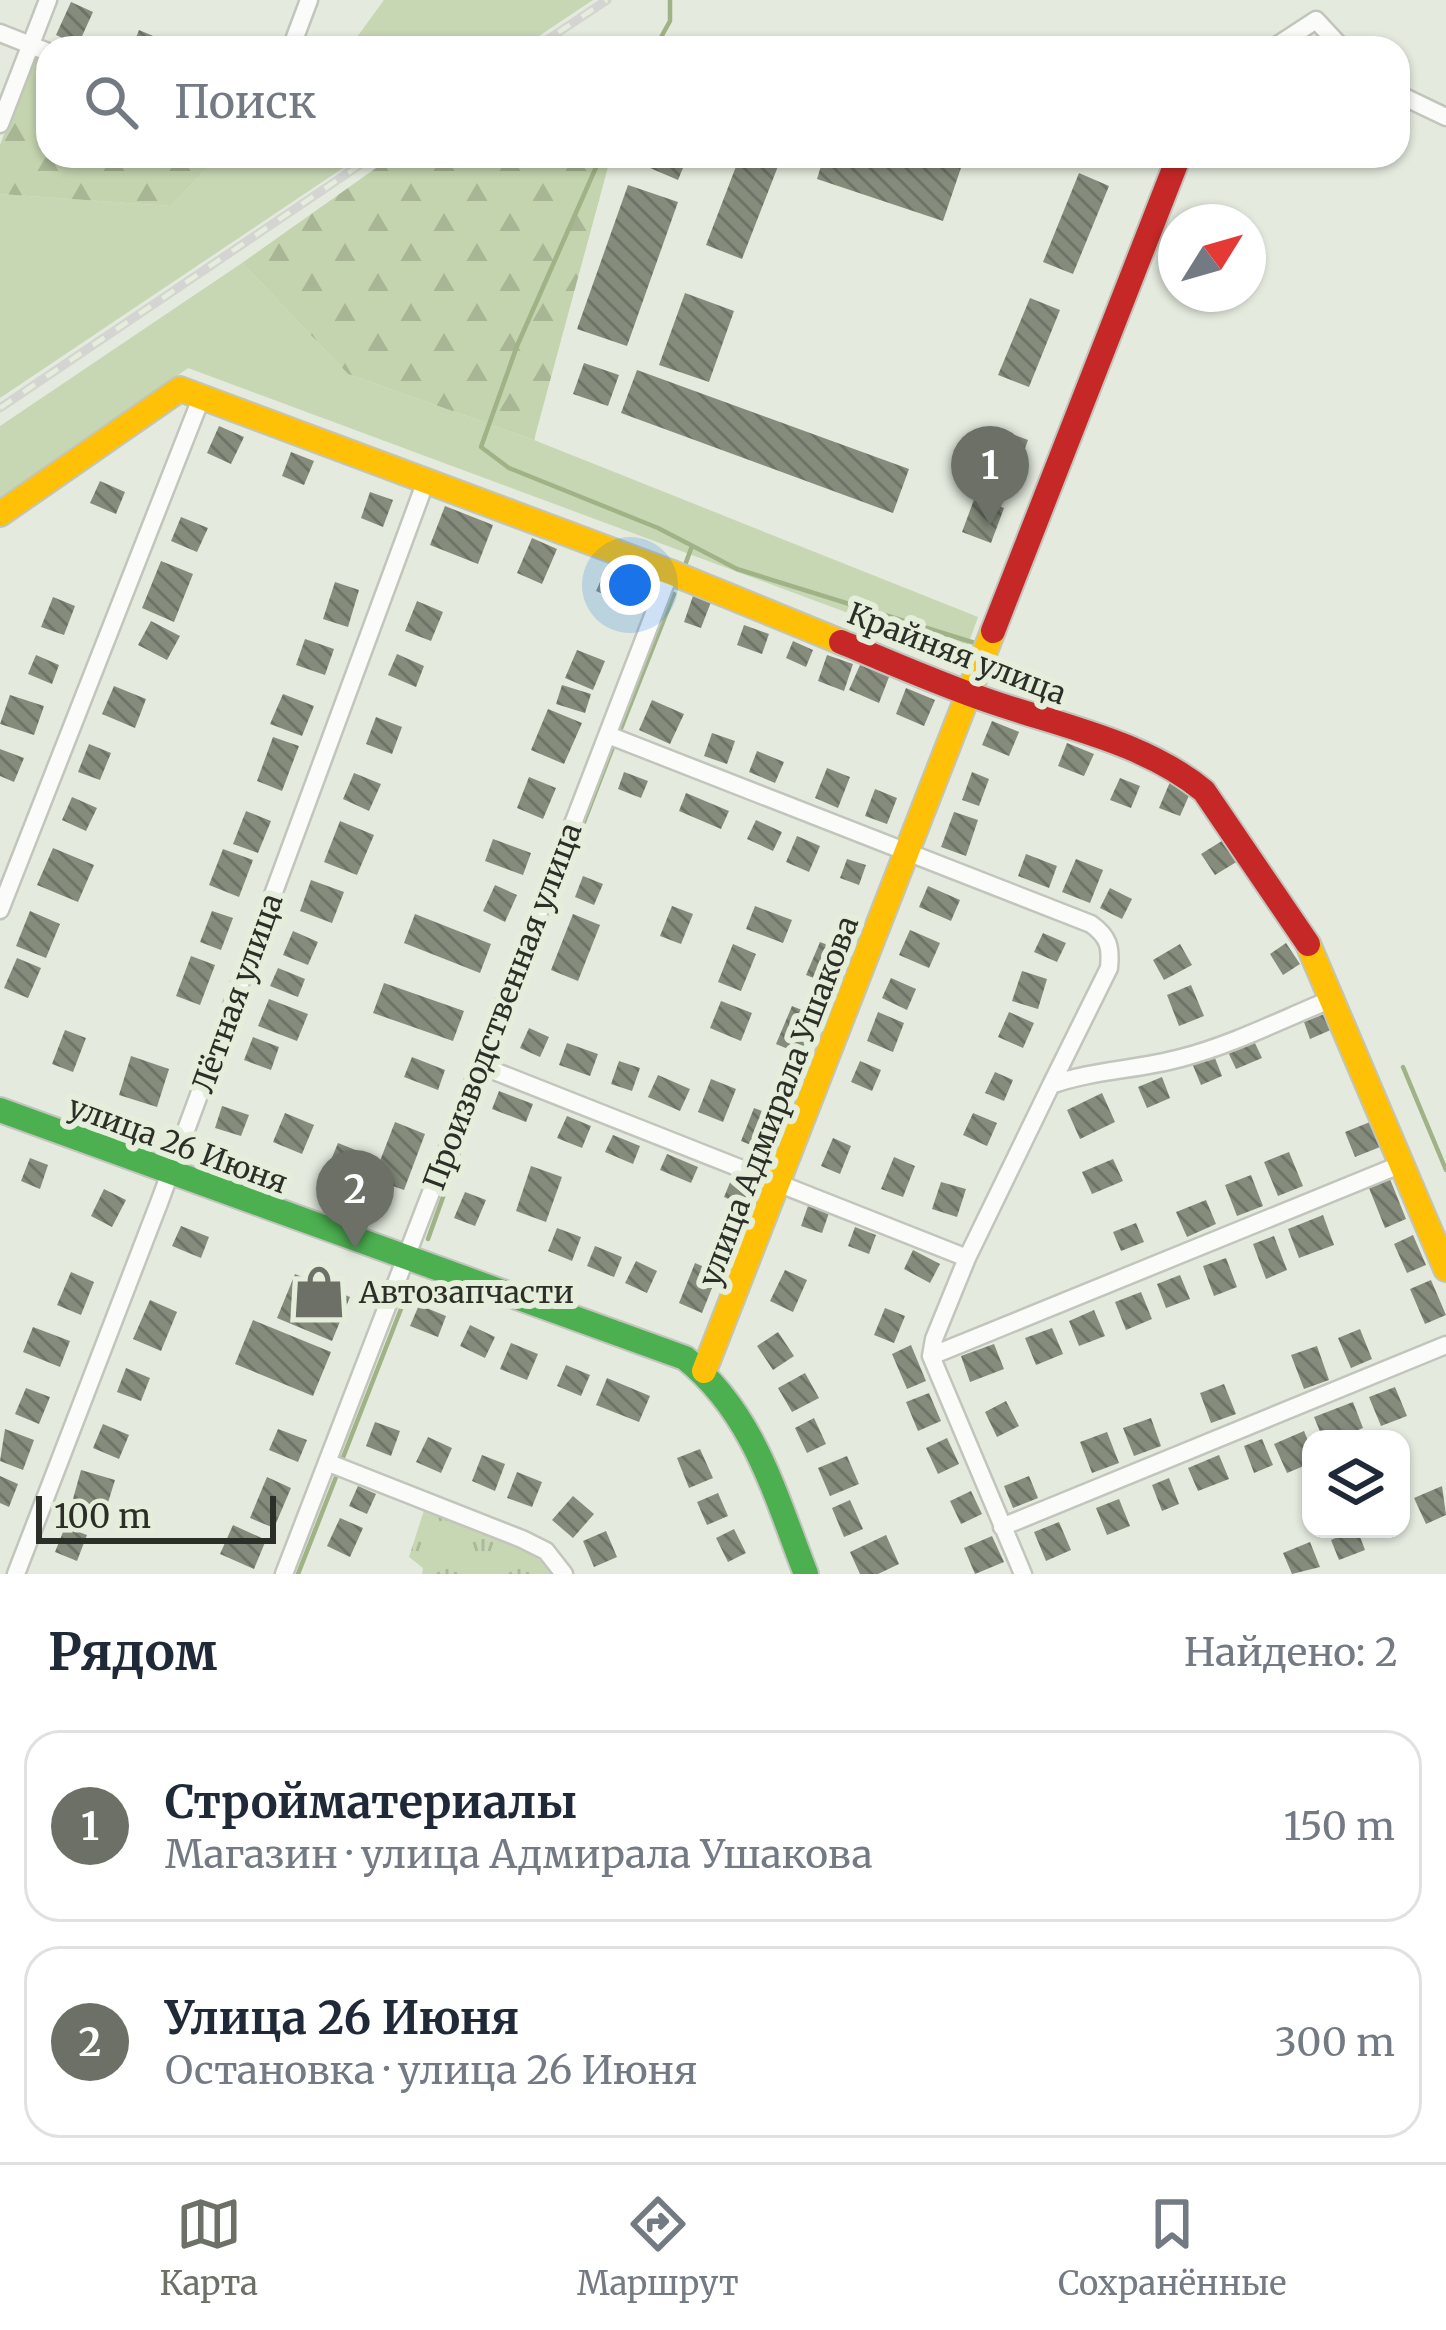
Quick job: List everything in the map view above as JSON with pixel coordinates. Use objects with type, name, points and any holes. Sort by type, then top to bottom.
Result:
[{"type":"street","points":[[42,36],[48,0]]},
{"type":"street","points":[[296,36],[309,0]]},
{"type":"street","points":[[1291,36],[1316,20],[1331,36]]},
{"type":"street","points":[[0,33],[36,46]]},
{"type":"street","points":[[0,124],[36,56]]},
{"type":"street","points":[[1410,100],[1446,117]]},
{"type":"street","name":"улица Адмирала Ушакова","points":[[704,1371],[1174,168]]},
{"type":"street","points":[[0,514],[191,392]]},
{"type":"street","points":[[0,910],[191,392]]},
{"type":"street","name":"Крайняя улица","points":[[191,392],[670,572],[969,694],[1155,758],[1187,777],[1204,791],[1305,935],[1446,1269]]},
{"type":"street","name":"Лётная улица","points":[[16,1574],[170,1174],[427,478]]},
{"type":"street","name":"Производственная улица","points":[[284,1574],[670,572]]},
{"type":"street","points":[[608,735],[1090,925],[1103,933],[1112,948],[1109,968],[967,1258],[934,1339],[932,1356],[1022,1574]]},
{"type":"street","points":[[1051,1084],[1084,1073],[1134,1069],[1186,1057],[1333,999]]},
{"type":"street","points":[[479,1065],[967,1258]]},
{"type":"street","name":"улица 26 Июня","points":[[0,1110],[669,1351],[704,1371]]},
{"type":"street","points":[[932,1356],[1402,1163]]},
{"type":"street","points":[[1002,1527],[1446,1345]]},
{"type":"street","points":[[704,1371],[742,1418],[806,1574]]},
{"type":"street","points":[[329,1462],[522,1539],[546,1551],[564,1574]]},
{"type":"green space","points":[[384,0],[593,0],[539,36],[358,36]]},
{"type":"green space","points":[[34,52],[36,168],[208,168],[171,206],[0,194],[0,145]]},
{"type":"green space","points":[[343,168],[0,398],[0,194],[171,206],[205,170]]},
{"type":"green space","points":[[376,168],[608,168],[534,440],[348,374],[242,263]]},
{"type":"green space","points":[[242,263],[348,374],[534,440],[978,617],[964,656],[188,368],[0,503],[0,426]]},
{"type":"green space","points":[[425,1507],[522,1544],[555,1574],[422,1574],[423,1568],[409,1557]]},
{"type":"building","points":[[71,2],[93,12],[82,36],[56,35]]},
{"type":"building","points":[[650,168],[683,168],[678,180]]},
{"type":"building","points":[[735,168],[777,168],[742,259],[706,245]]},
{"type":"building","points":[[820,168],[961,168],[943,221],[817,179]]},
{"type":"building","points":[[1079,173],[1109,186],[1073,274],[1043,262]]},
{"type":"building","points":[[628,185],[678,202],[627,346],[577,329]]},
{"type":"building","points":[[685,293],[734,311],[709,382],[659,365]]},
{"type":"building","points":[[1030,298],[1060,310],[1029,387],[998,375]]},
{"type":"building","points":[[584,363],[619,375],[608,406],[573,394]]},
{"type":"building","points":[[637,370],[909,469],[893,513],[621,413]]},
{"type":"building","points":[[219,426],[244,437],[231,464],[207,453]]},
{"type":"building","points":[[998,429],[1028,440],[1017,471],[987,460]]},
{"type":"building","points":[[291,452],[314,461],[304,485],[282,476]]},
{"type":"building","points":[[100,481],[125,492],[116,514],[90,503]]},
{"type":"building","points":[[370,492],[393,500],[383,527],[361,518]]},
{"type":"building","points":[[975,497],[1004,508],[991,543],[962,532]]},
{"type":"building","points":[[445,506],[493,525],[478,564],[430,545]]},
{"type":"building","points":[[181,517],[208,528],[197,552],[171,541]]},
{"type":"building","points":[[532,538],[557,549],[542,584],[517,573]]},
{"type":"building","points":[[161,561],[193,574],[174,622],[142,608]]},
{"type":"building","points":[[604,573],[637,587],[629,605],[596,591]]},
{"type":"building","points":[[335,582],[359,590],[348,627],[323,619]]},
{"type":"building","points":[[693,596],[711,602],[701,628],[684,622]]},
{"type":"building","points":[[53,597],[75,606],[64,635],[41,627]]},
{"type":"building","points":[[417,601],[443,612],[431,641],[405,631]]},
{"type":"building","points":[[151,621],[180,636],[167,660],[138,645]]},
{"type":"building","points":[[744,625],[769,634],[762,654],[737,645]]},
{"type":"building","points":[[305,639],[334,649],[325,675],[296,665]]},
{"type":"building","points":[[793,641],[813,650],[806,667],[786,658]]},
{"type":"building","points":[[577,650],[605,661],[593,690],[565,678]]},
{"type":"building","points":[[397,654],[424,666],[416,687],[388,675]]},
{"type":"building","points":[[36,655],[59,665],[52,684],[28,674]]},
{"type":"building","points":[[827,655],[853,664],[844,691],[818,681]]},
{"type":"building","points":[[860,665],[889,677],[879,703],[849,690]]},
{"type":"building","points":[[562,685],[591,694],[585,713],[556,704]]},
{"type":"building","points":[[114,686],[146,699],[135,728],[102,714]]},
{"type":"building","points":[[906,688],[935,700],[924,726],[896,714]]},
{"type":"building","points":[[283,694],[314,706],[302,736],[270,724]]},
{"type":"building","points":[[10,695],[44,706],[34,735],[0,724]]},
{"type":"building","points":[[652,700],[684,714],[670,744],[639,730]]},
{"type":"building","points":[[548,709],[582,723],[564,764],[531,750]]},
{"type":"building","points":[[376,717],[402,727],[392,754],[366,744]]},
{"type":"building","points":[[992,721],[1019,732],[1009,756],[982,745]]},
{"type":"building","points":[[712,733],[735,741],[727,764],[704,756]]},
{"type":"building","points":[[273,737],[299,746],[282,791],[257,781]]},
{"type":"building","points":[[1067,743],[1094,754],[1084,776],[1058,766]]},
{"type":"building","points":[[89,744],[111,753],[100,780],[78,772]]},
{"type":"building","points":[[0,749],[24,758],[14,782],[0,776]]},
{"type":"building","points":[[757,751],[784,762],[775,783],[749,772]]},
{"type":"building","points":[[827,768],[850,777],[838,808],[815,798]]},
{"type":"building","points":[[624,772],[648,781],[641,798],[618,789]]},
{"type":"building","points":[[972,772],[989,779],[979,806],[962,800]]},
{"type":"building","points":[[354,773],[381,784],[369,811],[343,799]]},
{"type":"building","points":[[529,777],[556,788],[543,819],[517,808]]},
{"type":"building","points":[[1120,778],[1140,786],[1131,808],[1110,800]]},
{"type":"building","points":[[1170,782],[1191,791],[1180,816],[1159,808]]},
{"type":"building","points":[[875,789],[897,798],[887,824],[865,816]]},
{"type":"building","points":[[686,793],[729,811],[721,829],[679,811]]},
{"type":"building","points":[[72,797],[97,808],[86,831],[62,820]]},
{"type":"building","points":[[246,811],[271,821],[258,853],[233,844]]},
{"type":"building","points":[[954,812],[978,820],[966,856],[941,847]]},
{"type":"building","points":[[756,820],[782,832],[773,851],[747,839]]},
{"type":"building","points":[[340,821],[374,835],[357,875],[324,862]]},
{"type":"building","points":[[797,836],[820,846],[809,872],[786,862]]},
{"type":"building","points":[[493,839],[531,853],[523,875],[485,861]]},
{"type":"building","points":[[1225,839],[1238,861],[1215,875],[1201,854]]},
{"type":"building","points":[[53,848],[94,865],[78,902],[37,885]]},
{"type":"building","points":[[223,849],[253,860],[239,897],[209,885]]},
{"type":"building","points":[[1026,854],[1057,866],[1049,888],[1018,876]]},
{"type":"building","points":[[847,859],[866,865],[859,885],[840,878]]},
{"type":"building","points":[[1076,859],[1103,870],[1090,903],[1062,892]]},
{"type":"building","points":[[583,876],[603,884],[594,905],[575,897]]},
{"type":"building","points":[[311,880],[344,892],[332,923],[300,911]]},
{"type":"building","points":[[495,885],[517,895],[505,922],[483,911]]},
{"type":"building","points":[[928,886],[960,900],[951,921],[919,907]]},
{"type":"building","points":[[1110,888],[1132,899],[1122,919],[1100,908]]},
{"type":"building","points":[[672,906],[693,914],[681,944],[660,936]]},
{"type":"building","points":[[755,906],[792,920],[783,943],[746,929]]},
{"type":"building","points":[[30,911],[60,924],[46,958],[16,946]]},
{"type":"building","points":[[212,911],[233,918],[221,950],[200,942]]},
{"type":"building","points":[[415,914],[491,944],[480,973],[404,943]]},
{"type":"building","points":[[573,914],[600,925],[578,981],[551,970]]},
{"type":"building","points":[[910,930],[940,943],[929,968],[899,955]]},
{"type":"building","points":[[293,931],[318,942],[308,965],[283,955]]},
{"type":"building","points":[[1043,933],[1066,943],[1057,962],[1034,952]]},
{"type":"building","points":[[820,942],[843,951],[829,984],[806,975]]},
{"type":"building","points":[[1286,943],[1300,964],[1283,975],[1270,954]]},
{"type":"building","points":[[733,944],[756,954],[741,991],[718,982]]},
{"type":"building","points":[[1180,944],[1192,965],[1164,980],[1153,960]]},
{"type":"building","points":[[191,956],[215,965],[200,1005],[176,996]]},
{"type":"building","points":[[17,958],[41,968],[28,998],[4,988]]},
{"type":"building","points":[[278,968],[305,979],[298,997],[270,986]]},
{"type":"building","points":[[1022,971],[1047,979],[1038,1009],[1012,1001]]},
{"type":"building","points":[[891,978],[916,989],[907,1010],[882,998]]},
{"type":"building","points":[[384,983],[464,1011],[453,1041],[373,1013]]},
{"type":"building","points":[[1191,985],[1204,1016],[1179,1026],[1167,995]]},
{"type":"building","points":[[269,999],[308,1014],[297,1041],[258,1026]]},
{"type":"building","points":[[721,1001],[752,1013],[741,1041],[710,1028]]},
{"type":"building","points":[[792,1006],[817,1016],[800,1054],[776,1044]]},
{"type":"building","points":[[878,1012],[904,1023],[893,1052],[867,1041]]},
{"type":"building","points":[[1009,1012],[1034,1023],[1023,1048],[998,1037]]},
{"type":"building","points":[[1327,1013],[1333,1029],[1310,1039],[1304,1022]]},
{"type":"building","points":[[529,1028],[549,1037],[540,1057],[520,1048]]},
{"type":"building","points":[[65,1030],[86,1038],[73,1072],[52,1064]]},
{"type":"building","points":[[253,1037],[279,1047],[271,1070],[244,1060]]},
{"type":"building","points":[[1254,1041],[1262,1058],[1236,1069],[1228,1052]]},
{"type":"building","points":[[567,1043],[598,1054],[590,1076],[559,1065]]},
{"type":"building","points":[[1213,1053],[1222,1076],[1201,1085],[1192,1063]]},
{"type":"building","points":[[131,1056],[169,1069],[157,1107],[119,1095]]},
{"type":"building","points":[[412,1057],[445,1070],[438,1090],[404,1077]]},
{"type":"building","points":[[619,1061],[640,1068],[632,1091],[611,1084]]},
{"type":"building","points":[[860,1061],[881,1070],[872,1091],[851,1082]]},
{"type":"building","points":[[995,1072],[1013,1080],[1004,1101],[985,1093]]},
{"type":"building","points":[[658,1075],[690,1089],[680,1111],[648,1097]]},
{"type":"building","points":[[1162,1077],[1170,1098],[1147,1108],[1138,1087]]},
{"type":"building","points":[[711,1079],[736,1089],[723,1122],[698,1112]]},
{"type":"building","points":[[499,1091],[533,1104],[526,1122],[492,1109]]},
{"type":"building","points":[[1102,1093],[1115,1122],[1080,1139],[1067,1110]]},
{"type":"building","points":[[222,1106],[249,1115],[241,1136],[215,1128]]},
{"type":"building","points":[[754,1108],[781,1118],[768,1152],[741,1141]]},
{"type":"building","points":[[285,1113],[314,1125],[302,1154],[273,1142]]},
{"type":"building","points":[[973,1113],[997,1123],[987,1146],[963,1135]]},
{"type":"building","points":[[567,1116],[591,1126],[582,1148],[557,1138]]},
{"type":"building","points":[[395,1122],[425,1134],[404,1190],[373,1179]]},
{"type":"building","points":[[1370,1122],[1380,1147],[1355,1157],[1345,1132]]},
{"type":"building","points":[[613,1135],[640,1146],[633,1164],[605,1152]]},
{"type":"building","points":[[833,1138],[851,1146],[840,1174],[821,1166]]},
{"type":"building","points":[[338,1143],[358,1151],[349,1176],[328,1167]]},
{"type":"building","points":[[1289,1152],[1303,1186],[1278,1196],[1264,1162]]},
{"type":"building","points":[[667,1154],[698,1167],[691,1183],[660,1170]]},
{"type":"building","points":[[894,1157],[915,1166],[903,1197],[881,1189]]},
{"type":"building","points":[[30,1158],[48,1165],[40,1189],[21,1181]]},
{"type":"building","points":[[1113,1159],[1123,1181],[1092,1194],[1082,1172]]},
{"type":"building","points":[[531,1166],[562,1177],[546,1222],[516,1211]]},
{"type":"building","points":[[1251,1175],[1263,1206],[1237,1216],[1225,1185]]},
{"type":"building","points":[[1390,1179],[1406,1219],[1385,1228],[1369,1188]]},
{"type":"building","points":[[731,1180],[753,1190],[746,1207],[724,1197]]},
{"type":"building","points":[[941,1182],[966,1189],[957,1217],[932,1209]]},
{"type":"building","points":[[104,1189],[126,1200],[112,1227],[91,1216]]},
{"type":"building","points":[[465,1192],[486,1200],[475,1226],[454,1218]]},
{"type":"building","points":[[1206,1200],[1216,1224],[1187,1237],[1176,1212]]},
{"type":"building","points":[[808,1206],[829,1213],[822,1233],[801,1226]]},
{"type":"building","points":[[1323,1215],[1334,1245],[1299,1258],[1288,1229]]},
{"type":"building","points":[[1136,1223],[1144,1242],[1121,1251],[1113,1232]]},
{"type":"building","points":[[181,1226],[209,1237],[201,1258],[172,1246]]},
{"type":"building","points":[[855,1227],[876,1235],[869,1254],[848,1246]]},
{"type":"building","points":[[557,1228],[581,1237],[572,1261],[548,1251]]},
{"type":"building","points":[[1413,1235],[1426,1265],[1407,1273],[1394,1244]]},
{"type":"building","points":[[1274,1236],[1287,1270],[1266,1279],[1253,1244]]},
{"type":"building","points":[[595,1246],[622,1257],[614,1277],[587,1266]]},
{"type":"building","points":[[913,1250],[940,1264],[930,1283],[904,1269]]},
{"type":"building","points":[[1226,1258],[1237,1287],[1214,1296],[1203,1266]]},
{"type":"building","points":[[636,1261],[657,1271],[647,1293],[625,1283]]},
{"type":"building","points":[[695,1263],[718,1273],[702,1313],[679,1303]]},
{"type":"building","points":[[785,1270],[807,1280],[793,1312],[770,1301]]},
{"type":"building","points":[[71,1272],[94,1282],[81,1315],[57,1305]]},
{"type":"building","points":[[295,1274],[350,1297],[332,1341],[277,1318]]},
{"type":"building","points":[[1180,1275],[1190,1299],[1166,1308],[1157,1284]]},
{"type":"building","points":[[1431,1280],[1446,1315],[1425,1324],[1410,1289]]},
{"type":"building","points":[[1141,1292],[1152,1319],[1126,1330],[1115,1302]]},
{"type":"building","points":[[150,1300],[177,1312],[161,1351],[133,1339]]},
{"type":"building","points":[[419,1305],[446,1316],[438,1337],[410,1326]]},
{"type":"building","points":[[885,1308],[905,1316],[894,1343],[874,1335]]},
{"type":"building","points":[[1094,1310],[1105,1336],[1079,1346],[1069,1321]]},
{"type":"building","points":[[253,1320],[331,1352],[313,1396],[235,1364]]},
{"type":"building","points":[[470,1325],[495,1337],[485,1358],[460,1346]]},
{"type":"building","points":[[33,1327],[70,1341],[60,1367],[23,1352]]},
{"type":"building","points":[[1052,1328],[1063,1354],[1036,1365],[1025,1338]]},
{"type":"building","points":[[1360,1329],[1372,1359],[1351,1368],[1338,1338]]},
{"type":"building","points":[[778,1332],[794,1356],[773,1370],[757,1346]]},
{"type":"building","points":[[511,1343],[538,1354],[527,1380],[500,1369]]},
{"type":"building","points":[[994,1344],[1004,1369],[970,1382],[961,1356]]},
{"type":"building","points":[[911,1345],[926,1381],[907,1389],[892,1354]]},
{"type":"building","points":[[1317,1346],[1329,1380],[1304,1389],[1291,1355]]},
{"type":"building","points":[[566,1365],[590,1375],[581,1396],[557,1386]]},
{"type":"building","points":[[126,1368],[150,1378],[141,1401],[117,1392]]},
{"type":"building","points":[[805,1373],[819,1398],[792,1412],[778,1388]]},
{"type":"building","points":[[607,1378],[650,1396],[639,1422],[596,1405]]},
{"type":"building","points":[[1224,1384],[1236,1414],[1211,1423],[1200,1393]]},
{"type":"building","points":[[1395,1387],[1407,1416],[1381,1426],[1369,1397]]},
{"type":"building","points":[[26,1388],[50,1397],[39,1424],[15,1414]]},
{"type":"building","points":[[929,1393],[941,1421],[918,1431],[906,1402]]},
{"type":"building","points":[[1006,1401],[1019,1426],[997,1437],[985,1412]]},
{"type":"building","points":[[1353,1402],[1363,1428],[1319,1430],[1314,1417]]},
{"type":"building","points":[[814,1418],[826,1444],[807,1453],[795,1428]]},
{"type":"building","points":[[1151,1418],[1161,1446],[1134,1456],[1123,1428]]},
{"type":"building","points":[[375,1422],[400,1431],[391,1456],[366,1446]]},
{"type":"building","points":[[103,1424],[129,1435],[119,1459],[93,1448]]},
{"type":"building","points":[[5,1429],[34,1440],[23,1470],[0,1461]]},
{"type":"building","points":[[278,1429],[307,1440],[298,1462],[269,1450]]},
{"type":"building","points":[[1107,1432],[1119,1463],[1092,1473],[1080,1442]]},
{"type":"building","points":[[1302,1432],[1302,1467],[1287,1473],[1274,1444]]},
{"type":"building","points":[[428,1437],[452,1448],[441,1473],[416,1462]]},
{"type":"building","points":[[947,1438],[959,1464],[938,1474],[926,1448]]},
{"type":"building","points":[[1262,1439],[1273,1465],[1254,1473],[1244,1446]]},
{"type":"building","points":[[700,1449],[713,1478],[689,1488],[677,1458]]},
{"type":"building","points":[[482,1455],[505,1464],[495,1491],[472,1481]]},
{"type":"building","points":[[1219,1455],[1229,1479],[1198,1491],[1188,1468]]},
{"type":"building","points":[[847,1456],[859,1484],[830,1496],[818,1468]]},
{"type":"building","points":[[81,1470],[115,1480],[106,1509],[73,1499]]},
{"type":"building","points":[[517,1472],[542,1482],[532,1507],[507,1498]]},
{"type":"building","points":[[0,1476],[18,1484],[9,1507],[0,1503]]},
{"type":"building","points":[[1029,1476],[1038,1498],[1013,1508],[1004,1486]]},
{"type":"building","points":[[267,1477],[291,1488],[274,1528],[250,1518]]},
{"type":"building","points":[[1169,1478],[1179,1504],[1162,1511],[1152,1485]]},
{"type":"building","points":[[358,1486],[376,1494],[367,1514],[349,1506]]},
{"type":"building","points":[[1442,1486],[1446,1515],[1426,1524],[1414,1498]]},
{"type":"building","points":[[971,1491],[982,1514],[961,1524],[950,1501]]},
{"type":"building","points":[[718,1493],[728,1516],[707,1525],[697,1502]]},
{"type":"building","points":[[573,1496],[594,1514],[573,1538],[552,1520]]},
{"type":"building","points":[[1119,1499],[1130,1526],[1107,1535],[1096,1508]]},
{"type":"building","points":[[850,1500],[863,1529],[844,1537],[832,1508]]},
{"type":"building","points":[[340,1518],[363,1528],[350,1557],[327,1546]]},
{"type":"building","points":[[1059,1522],[1071,1550],[1046,1561],[1034,1532]]},
{"type":"building","points":[[233,1525],[266,1540],[254,1569],[220,1554]]},
{"type":"building","points":[[65,1527],[87,1535],[77,1561],[55,1552]]},
{"type":"building","points":[[734,1529],[746,1553],[728,1562],[716,1538]]},
{"type":"building","points":[[606,1531],[617,1557],[594,1567],[583,1541]]},
{"type":"building","points":[[886,1535],[899,1564],[878,1574],[860,1574],[850,1552]]},
{"type":"building","points":[[992,1536],[1004,1562],[975,1574],[964,1548]]},
{"type":"building","points":[[1360,1538],[1365,1550],[1339,1560],[1331,1540]]},
{"type":"building","points":[[1310,1542],[1320,1567],[1292,1574],[1283,1553]]},
{"type":"waterway","points":[[662,36],[670,21],[670,0]]},
{"type":"waterway","points":[[596,168],[517,346],[481,447],[509,468],[658,528],[737,569],[975,643]]},
{"type":"waterway","points":[[684,568],[692,546]]},
{"type":"waterway","points":[[620,731],[674,594]]},
{"type":"waterway","points":[[490,1065],[613,747]]},
{"type":"waterway","points":[[1403,1067],[1446,1170]]},
{"type":"waterway","points":[[428,1239],[487,1074]]},
{"type":"waterway","points":[[342,1460],[408,1291]]},
{"type":"waterway","points":[[298,1574],[338,1472]]},
{"type":"railway","points":[[553,36],[607,0]]},
{"type":"railway","points":[[0,408],[355,168]]},
{"type":"traffic: fast","points":[[0,1110],[685,1358],[709,1380],[745,1430],[806,1574]]},
{"type":"traffic: slow","points":[[0,514],[180,389],[670,572],[841,642]]},
{"type":"traffic: slow","points":[[704,1371],[993,631]]},
{"type":"traffic: slow","points":[[1308,944],[1446,1269]]},
{"type":"traffic: jam","points":[[993,631],[1174,168]]},
{"type":"traffic: jam","points":[[841,642],[970,694],[1101,737],[1181,774],[1204,791],[1308,944]]},
{"type":"place","name":"Стройматериалы","points":[[990,525]]},
{"type":"place","name":"Улица 26 Июня","points":[[355,1249]]},
{"type":"place","name":"Автозапчасти","points":[[319,1292]]}]
